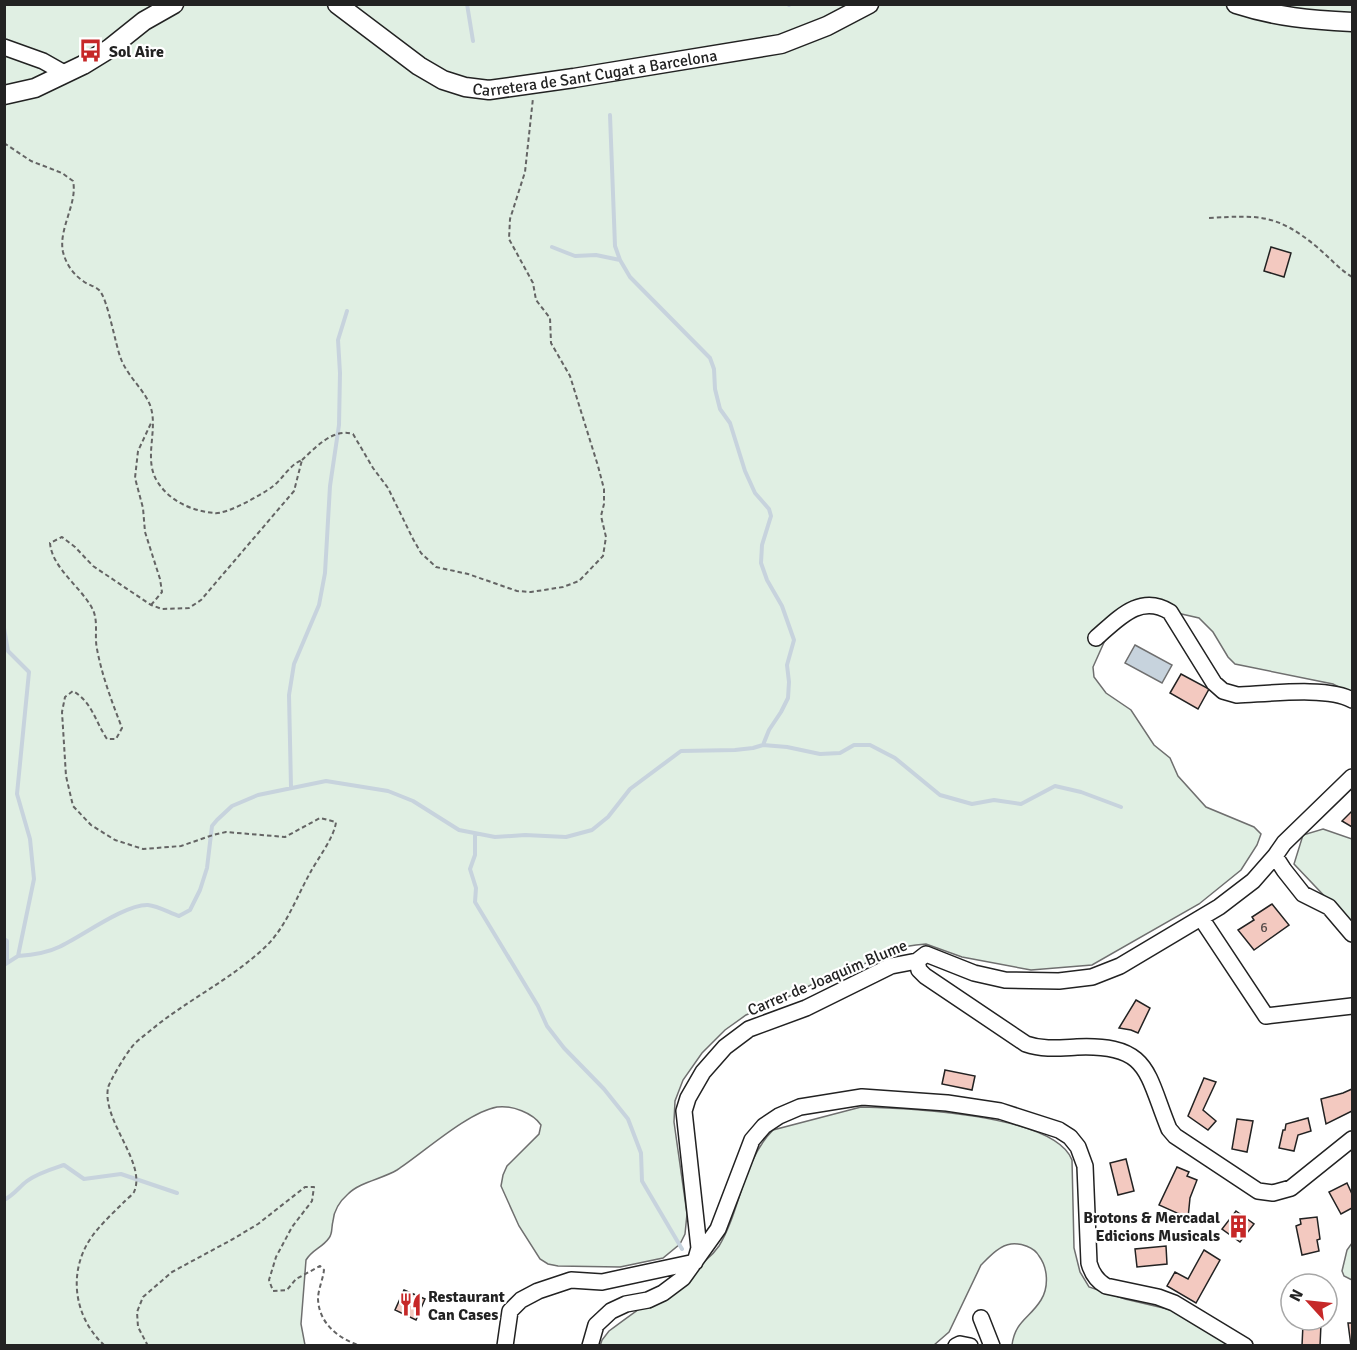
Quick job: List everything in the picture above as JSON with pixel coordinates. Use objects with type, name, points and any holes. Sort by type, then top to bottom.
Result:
[{"type":"main road","points":[[4,95],[35,88],[66,74],[109,49],[144,21],[174,4]]},
{"type":"main road","name":"Carretera de Sant Cugat a Barcelona","points":[[337,4],[419,66],[442,80],[465,87],[489,90],[781,44],[827,26],[869,4]]},
{"type":"main road","points":[[1236,4],[1271,15],[1303,20],[1353,22]]},
{"type":"street","points":[[4,47],[43,61],[66,74]]},
{"type":"street","points":[[1096,638],[1129,610],[1146,606],[1162,607],[1170,612],[1214,683],[1223,691],[1237,695],[1327,693],[1343,695],[1353,700]]},
{"type":"street","name":"Carrer de Joaquim Blume","points":[[695,1262],[699,1248],[697,1218],[684,1111],[688,1098],[703,1072],[725,1047],[749,1029],[806,1008],[891,966],[916,961],[922,955],[930,954],[989,977],[1035,982],[1083,980],[1102,974],[1120,966],[1201,918],[1253,881],[1284,843],[1353,777]]},
{"type":"street","points":[[1275,856],[1303,894],[1329,907],[1353,934]]},
{"type":"street","points":[[1201,918],[1266,1016],[1353,1006]]},
{"type":"street","points":[[916,961],[919,970],[925,976],[1026,1044],[1043,1048],[1106,1047],[1116,1049],[1135,1059],[1149,1075],[1169,1130],[1258,1191],[1274,1193],[1291,1188],[1353,1139]]},
{"type":"street","points":[[590,1346],[596,1325],[612,1311],[626,1304],[648,1300],[663,1293],[683,1278],[718,1228],[752,1140],[764,1126],[779,1116],[800,1107],[862,1097],[947,1103],[1000,1111],[1059,1130],[1070,1137],[1078,1147],[1084,1166],[1089,1263],[1096,1279],[1106,1286],[1158,1297],[1174,1304],[1245,1346]]},
{"type":"street","points":[[505,1346],[510,1311],[521,1300],[538,1291],[571,1280],[602,1282],[695,1262]]},
{"type":"street","points":[[981,1318],[992,1346]]},
{"type":"street","points":[[956,1346],[960,1344],[970,1346]]},
{"type":"path","points":[[4,143],[31,161],[62,173],[73,181],[75,190],[67,220],[63,250],[70,269],[83,281],[99,290],[106,303],[122,361],[151,407],[153,418],[150,457],[156,480],[171,497],[191,509],[217,514],[272,487],[290,468],[322,442],[345,432],[353,434],[388,488],[413,539],[422,553],[436,567],[468,574],[517,591],[531,592],[562,587],[579,581],[603,556],[606,537],[601,516],[604,489],[570,376],[551,343],[550,318],[536,300],[533,283],[509,239],[510,219],[525,172],[534,84]]},
{"type":"path","points":[[1209,218],[1245,216],[1275,220],[1294,230],[1353,277]]},
{"type":"path","points":[[151,605],[162,592],[145,532],[135,478],[138,451],[153,418]]},
{"type":"path","points":[[105,1346],[87,1320],[77,1297],[76,1268],[92,1236],[134,1192],[133,1162],[110,1112],[108,1087],[132,1047],[167,1017],[223,981],[263,949],[285,923],[322,850],[335,833],[336,822],[320,818],[285,837],[226,832],[181,846],[143,849],[115,840],[91,825],[73,806],[66,776],[62,712],[64,697],[73,691],[83,697],[93,710],[106,739],[116,739],[122,728],[96,646],[97,622],[92,609],[51,555],[50,543],[62,537],[93,566],[151,605],[162,609],[189,608],[201,600],[294,491],[302,460]]},
{"type":"path","points":[[148,1346],[138,1328],[137,1312],[143,1297],[172,1272],[258,1224],[304,1187],[314,1187],[312,1201],[292,1227],[276,1257],[269,1280],[273,1291],[287,1290],[297,1280],[320,1266],[324,1270],[318,1299],[324,1323],[346,1341],[361,1346]]},
{"type":"green space","points":[[5,5],[1352,5],[1352,694],[1333,684],[1235,664],[1228,657],[1213,632],[1199,618],[1164,610],[1136,612],[1106,638],[1093,667],[1094,677],[1106,693],[1131,710],[1154,745],[1170,758],[1178,776],[1206,807],[1254,827],[1261,834],[1257,845],[1241,870],[1199,904],[1092,965],[1031,970],[962,957],[926,944],[916,945],[896,948],[860,966],[830,975],[784,999],[746,1015],[725,1030],[702,1053],[683,1080],[675,1101],[674,1122],[687,1214],[685,1234],[680,1244],[663,1258],[620,1267],[558,1266],[540,1259],[519,1226],[501,1186],[507,1166],[539,1134],[541,1125],[522,1111],[509,1107],[497,1107],[485,1110],[459,1125],[397,1170],[359,1186],[342,1200],[335,1213],[330,1236],[306,1260],[301,1324],[305,1345],[5,1346]]},
{"type":"green space","points":[[1323,829],[1352,839],[1352,925],[1294,864],[1303,835]]},
{"type":"green space","points":[[861,1107],[943,1112],[1009,1123],[1038,1132],[1060,1145],[1072,1160],[1074,1248],[1080,1272],[1089,1287],[1125,1299],[1172,1310],[1234,1345],[1012,1345],[1016,1330],[1041,1300],[1046,1284],[1046,1272],[1037,1253],[1027,1246],[1015,1244],[999,1249],[981,1265],[949,1332],[934,1345],[600,1346],[609,1331],[698,1267],[715,1251],[726,1232],[755,1156],[773,1130]]},
{"type":"green space","points":[[1352,1243],[1352,1280],[1344,1276],[1342,1271],[1347,1250]]},
{"type":"shaded area","points":[[1135,645],[1172,665],[1162,683],[1125,663]]},
{"type":"building","points":[[1271,247],[1291,253],[1284,277],[1264,271]]},
{"type":"building","points":[[1181,674],[1209,689],[1198,709],[1170,693]]},
{"type":"building","points":[[1352,811],[1352,827],[1342,821]]},
{"type":"building","points":[[1272,904],[1289,925],[1254,950],[1238,930],[1254,920],[1252,917]]},
{"type":"building","points":[[1136,1000],[1150,1008],[1138,1033],[1119,1028]]},
{"type":"building","points":[[945,1070],[975,1076],[972,1090],[942,1084]]},
{"type":"building","points":[[1204,1078],[1216,1082],[1203,1110],[1216,1121],[1208,1130],[1188,1116]]},
{"type":"building","points":[[1352,1089],[1352,1111],[1326,1124],[1321,1099]]},
{"type":"building","points":[[1308,1118],[1311,1131],[1298,1135],[1294,1151],[1279,1148],[1286,1124]]},
{"type":"building","points":[[1237,1119],[1253,1121],[1247,1152],[1232,1149]]},
{"type":"building","points":[[1126,1159],[1134,1191],[1118,1195],[1110,1163]]},
{"type":"building","points":[[1177,1167],[1189,1172],[1187,1176],[1197,1180],[1190,1198],[1188,1218],[1159,1205]]},
{"type":"building","points":[[1347,1183],[1352,1194],[1352,1208],[1341,1214],[1329,1192]]},
{"type":"building","name":"Brotons & Mercadal Edicions Musicals","points":[[1236,1211],[1254,1224],[1240,1242],[1222,1229]]},
{"type":"building","points":[[1317,1217],[1319,1251],[1302,1255],[1296,1226],[1301,1224],[1300,1219]]},
{"type":"building","points":[[1166,1246],[1167,1264],[1137,1267],[1135,1249]]},
{"type":"building","points":[[1204,1250],[1220,1260],[1196,1303],[1167,1286],[1175,1272],[1188,1279]]},
{"type":"building","name":"Restaurant Can Cases","points":[[404,1290],[425,1299],[416,1320],[395,1310]]},
{"type":"building","points":[[1348,1323],[1352,1323],[1352,1346],[1351,1346]]},
{"type":"building","points":[[1303,1332],[1321,1332],[1320,1346],[1302,1346]]},
{"type":"waterway","points":[[467,4],[473,41]]},
{"type":"waterway","points":[[610,115],[615,246],[620,260]]},
{"type":"waterway","points":[[552,247],[575,256],[596,255],[620,260],[630,277],[710,358],[714,369],[715,389],[720,409],[730,423],[745,471],[755,493],[769,509],[771,516],[762,545],[761,563],[767,580],[782,606],[794,640],[787,665],[788,698],[763,745]]},
{"type":"waterway","points":[[291,787],[289,695],[294,664],[319,605],[325,573],[330,486],[339,425],[338,340],[347,311]]},
{"type":"waterway","points":[[4,628],[8,651],[29,672],[17,794],[30,839],[34,879],[18,956],[4,965]]},
{"type":"waterway","points":[[18,956],[54,949],[116,915],[138,906],[148,905],[179,916],[190,910],[207,868],[212,826],[217,820],[232,806],[258,795],[326,781],[388,791],[413,801],[459,830],[495,837],[525,835],[566,837],[592,830],[608,817],[630,789],[681,751],[735,750],[763,745],[820,754],[840,753],[854,745],[870,745],[895,758],[940,795],[972,804],[994,800],[1021,804],[1055,786],[1081,792],[1121,807]]},
{"type":"waterway","points":[[475,834],[475,855],[470,869],[476,888],[475,902],[538,1006],[547,1026],[628,1119],[641,1153],[642,1181],[682,1249]]},
{"type":"waterway","points":[[4,939],[7,941],[7,963]]},
{"type":"waterway","points":[[4,1200],[31,1178],[64,1165],[84,1179],[121,1174],[177,1193]]},
{"type":"place","name":"Sol Aire","points":[[91,51]]},
{"type":"place","name":"Brotons & Mercadal Edicions Musicals","points":[[1238,1226]]},
{"type":"place","name":"Restaurant Can Cases","points":[[410,1305]]}]
